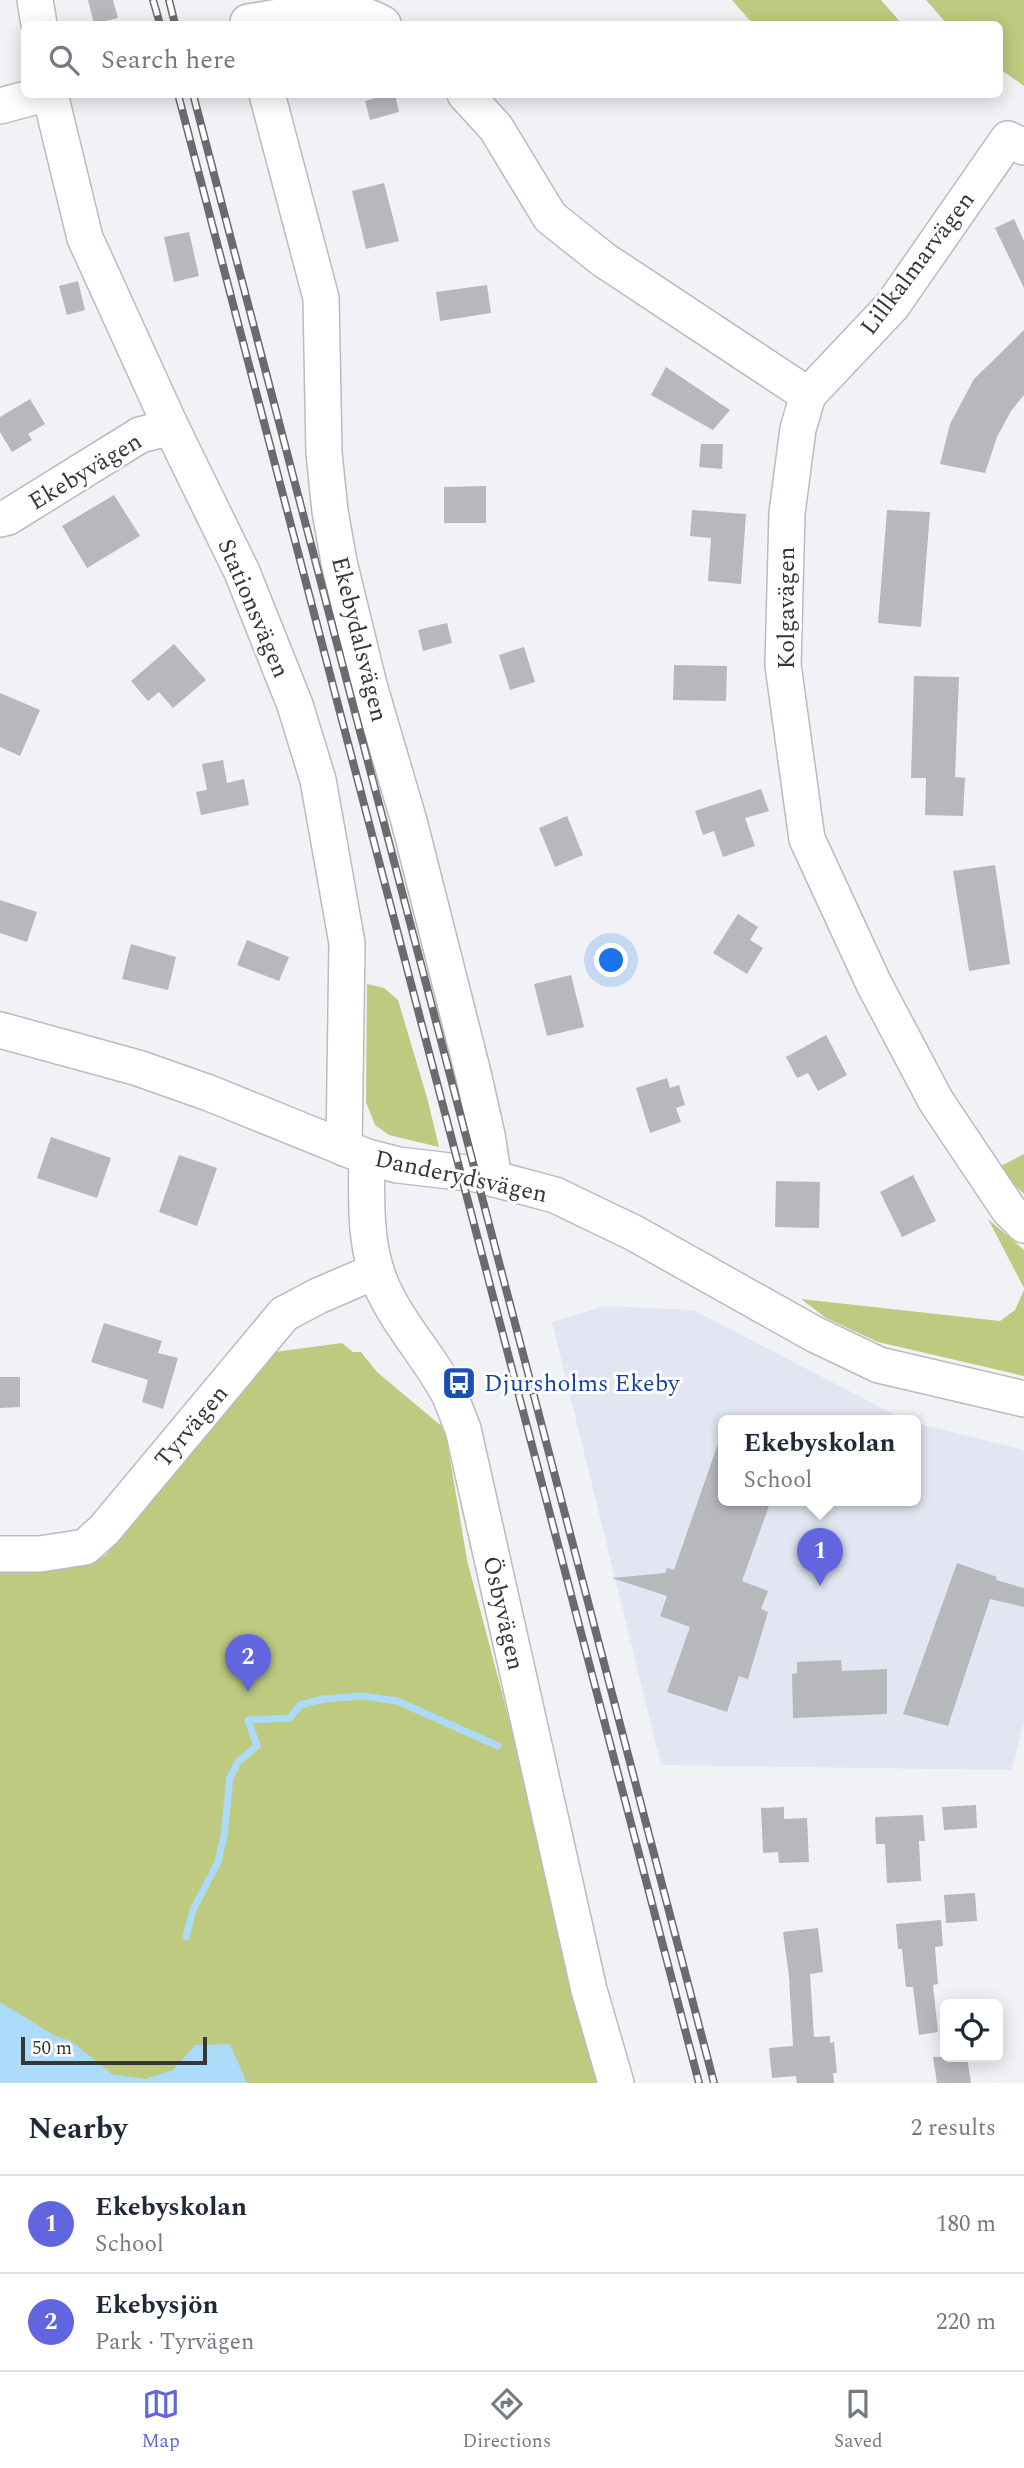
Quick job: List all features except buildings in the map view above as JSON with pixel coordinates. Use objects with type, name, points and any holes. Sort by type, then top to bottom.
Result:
[{"type":"street","points":[[35,0],[38,21]]},
{"type":"street","points":[[246,16],[324,10],[354,13],[378,21]]},
{"type":"street","points":[[0,106],[31,98]]},
{"type":"street","name":"Stationsvägen","points":[[48,98],[85,238],[171,428],[242,572],[295,705],[318,780],[348,943],[355,1153]]},
{"type":"street","name":"Ekebydalsvägen","points":[[268,98],[321,298],[324,453],[339,562],[369,685],[409,821],[463,1033],[488,1135],[494,1178]]},
{"type":"street","points":[[469,98],[496,128],[550,217],[604,260],[808,395]]},
{"type":"street","name":"Lillkalmarvägen","points":[[808,395],[892,306],[1008,139],[1024,148]]},
{"type":"street","name":"Kolgavägen","points":[[808,395],[798,429],[787,513],[783,665],[807,839],[874,984],[936,1101],[1009,1210],[1024,1225]]},
{"type":"street","name":"Ekebyvägen","points":[[0,519],[8,517],[140,435],[171,428]]},
{"type":"street","name":"Danderydsvägen","points":[[0,1030],[138,1068],[209,1093],[355,1153],[398,1164],[494,1178],[555,1195],[634,1233],[814,1334],[879,1364],[1024,1399]]},
{"type":"street","name":"Ösbyvägen","points":[[355,1153],[376,1271],[387,1298],[448,1393],[463,1429],[589,1990],[617,2083]]},
{"type":"street","name":"Tyrvägen","points":[[0,1554],[40,1554],[85,1547],[104,1530],[284,1314],[376,1271]]},
{"type":"shaded area","points":[[605,1306],[693,1310],[895,1415],[718,1415],[718,1506],[921,1506],[921,1424],[1024,1450],[1024,1722],[1012,1770],[661,1765],[552,1322]]},
{"type":"green space","points":[[732,0],[881,0],[899,21],[750,21]]},
{"type":"green space","points":[[926,0],[1024,0],[1024,86],[1003,71],[1003,21],[944,21]]},
{"type":"green space","points":[[367,984],[384,988],[398,1000],[439,1147],[389,1135],[375,1125],[366,1102]]},
{"type":"green space","points":[[1024,1154],[1024,1194],[997,1168]]},
{"type":"green space","points":[[988,1219],[1024,1250],[1024,1288]]},
{"type":"green space","points":[[1024,1290],[1024,1376],[878,1342],[826,1318],[801,1299],[1000,1321],[1015,1310]]},
{"type":"green space","points":[[342,1343],[353,1352],[361,1352],[377,1372],[445,1429],[467,1560],[605,2083],[0,2083],[0,1570],[79,1566],[105,1556],[162,1488],[260,1354]]},
{"type":"water","points":[[0,2002],[55,2036],[71,2041],[112,2074],[145,2079],[173,2070],[195,2045],[230,2044],[247,2083],[0,2083]]},
{"type":"waterway","points":[[186,1937],[193,1910],[218,1862],[224,1836],[230,1777],[238,1762],[257,1746],[248,1720],[290,1718],[300,1705],[323,1699],[363,1696],[397,1701],[498,1746]]},
{"type":"railway","points":[[153,0],[159,21]]},
{"type":"railway","points":[[169,0],[174,21]]},
{"type":"railway","points":[[179,98],[699,2083]]},
{"type":"railway","points":[[194,98],[714,2083]]},
{"type":"place","name":"Djursholms Ekeby","points":[[459,1383]]},
{"type":"place","name":"Ekebyskolan","points":[[820,1586]]},
{"type":"place","name":"Ekebysjön","points":[[248,1692]]}]
